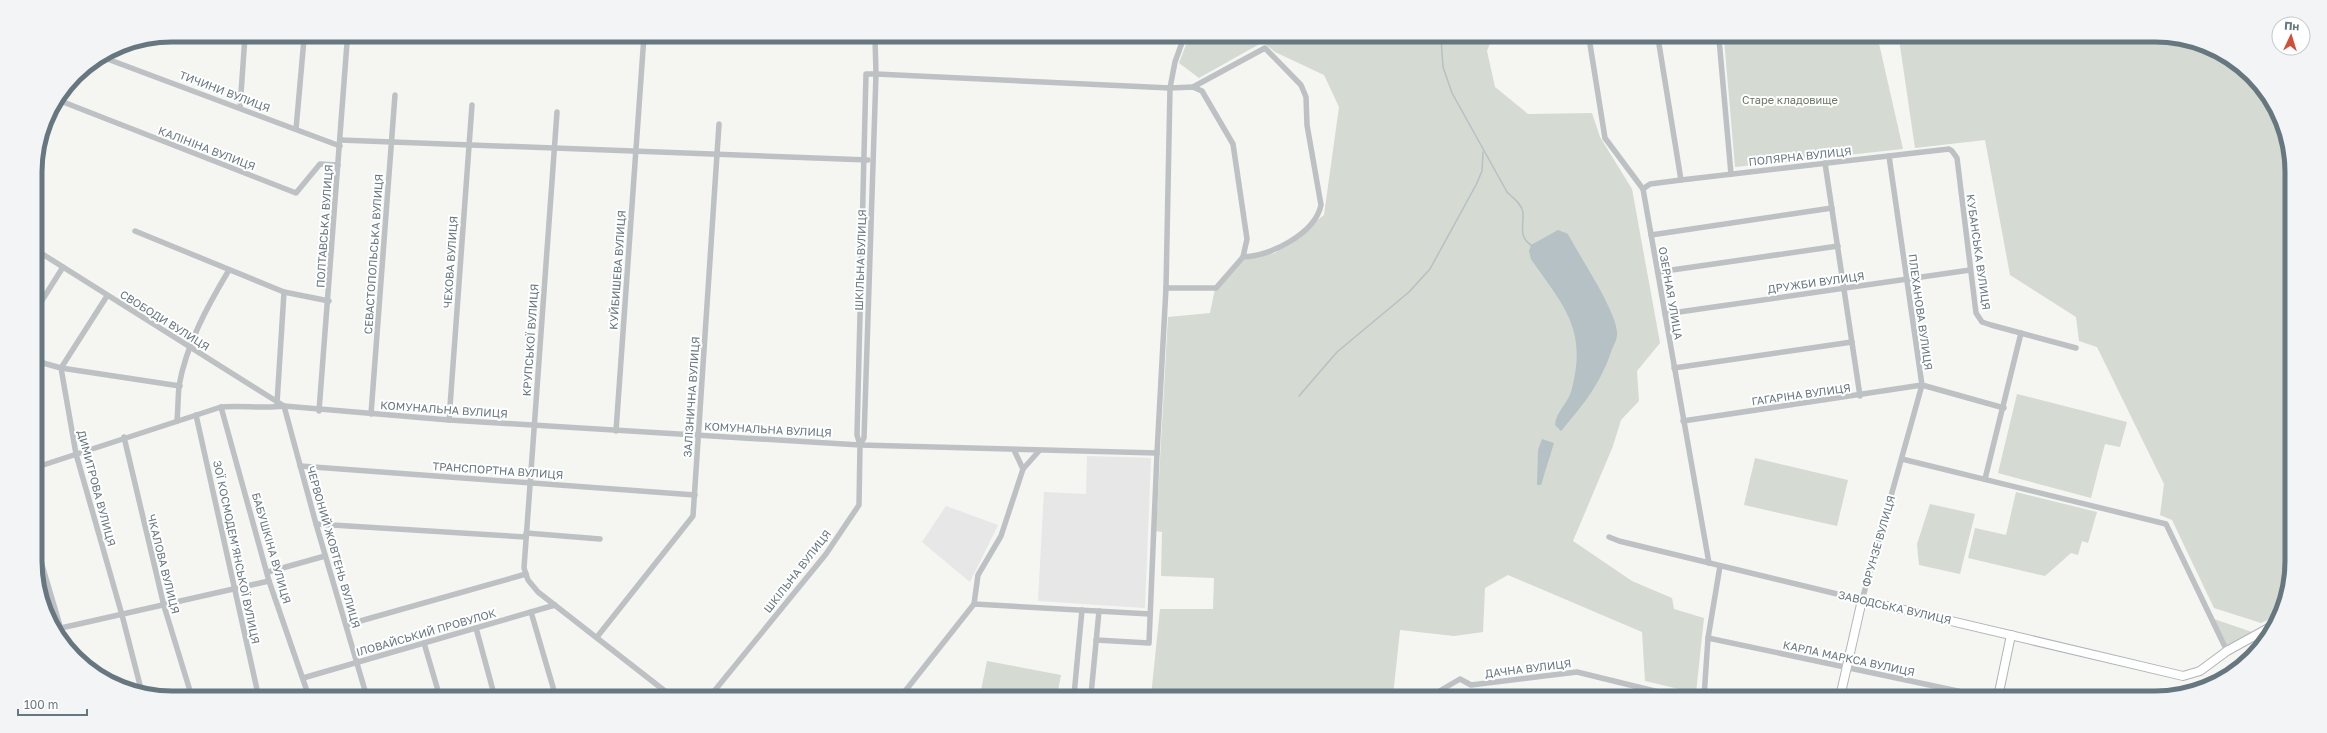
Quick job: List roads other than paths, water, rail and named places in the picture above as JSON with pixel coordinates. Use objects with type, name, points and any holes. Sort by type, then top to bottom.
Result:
[{"type":"street","points":[[240,108],[245,42]]},
{"type":"street","points":[[296,129],[304,42]]},
{"type":"street","name":"ПОЛТАВСЬКА ВУЛИЦЯ","points":[[319,411],[329,301],[347,42]]},
{"type":"street","name":"КУЙБИШЕВА ВУЛИЦЯ","points":[[616,430],[644,42]]},
{"type":"street","name":"ШКІЛЬНА ВУЛИЦЯ","points":[[860,445],[864,438],[874,160],[875,42]]},
{"type":"street","points":[[1096,640],[1149,643],[1166,288],[1170,88],[1175,62],[1182,42]]},
{"type":"street","name":"ОЗЕРНАЯ УЛИЦА","points":[[1590,42],[1605,138],[1644,189],[1683,421],[1709,563]]},
{"type":"street","points":[[1659,42],[1681,180]]},
{"type":"street","points":[[1719,42],[1731,174]]},
{"type":"street","points":[[876,74],[1170,88],[1193,87],[1265,48],[1301,85],[1306,97],[1307,125],[1321,205],[1320,213],[1306,228],[1286,244],[1265,254],[1243,257]]},
{"type":"street","name":"ТИЧИНИ ВУЛИЦЯ","points":[[107,59],[296,129],[340,143],[391,142],[874,160]]},
{"type":"street","name":"ШКІЛЬНА ВУЛИЦЯ","points":[[714,691],[826,554],[859,505],[860,445],[857,435],[866,74],[876,74]]},
{"type":"street","points":[[1166,288],[1216,288],[1243,257],[1247,239],[1233,144],[1202,91],[1193,87]]},
{"type":"street","name":"СЕВАСТОПОЛЬСЬКА ВУЛИЦЯ","points":[[370,414],[395,95]]},
{"type":"street","name":"КАЛІНІНА ВУЛИЦЯ","points":[[63,102],[296,193],[320,164],[338,165]]},
{"type":"street","name":"ЧЕХОВА ВУЛИЦЯ","points":[[449,420],[472,106]]},
{"type":"street","name":"КРУПСЬКОЇ ВУЛИЦЯ","points":[[525,571],[533,426],[557,112]]},
{"type":"street","name":"ЗАЛІЗНИЧНА ВУЛИЦЯ","points":[[597,637],[693,516],[719,124]]},
{"type":"street","name":"ПОЛЯРНА ВУЛИЦЯ","points":[[1644,189],[1650,184],[1949,149],[1955,153],[1956,158]]},
{"type":"street","name":"ПЛЕХАНОВА ВУЛИЦЯ","points":[[1889,156],[1922,385],[2004,408]]},
{"type":"street","name":"КУБАНСЬКА ВУЛИЦЯ","points":[[1956,158],[1970,270],[1978,318],[1991,325],[2076,348]]},
{"type":"street","points":[[1825,163],[1860,396]]},
{"type":"street","points":[[1651,235],[1832,208]]},
{"type":"street","points":[[135,231],[284,292],[329,301]]},
{"type":"street","points":[[1658,272],[1838,246]]},
{"type":"street","name":"СВОБОДИ ВУЛИЦЯ","points":[[42,254],[107,296],[284,406]]},
{"type":"street","points":[[42,301],[64,267]]},
{"type":"street","points":[[178,420],[180,386],[191,347],[211,300],[229,270]]},
{"type":"street","name":"ДРУЖБИ ВУЛИЦЯ","points":[[1665,314],[1970,270]]},
{"type":"street","points":[[277,403],[284,292]]},
{"type":"street","points":[[61,368],[107,296]]},
{"type":"street","points":[[1985,478],[2004,408],[2021,333]]},
{"type":"street","points":[[1674,368],[1852,342]]},
{"type":"street","points":[[42,363],[61,368],[180,386]]},
{"type":"street","name":"ДИМИТРОВА ВУЛИЦЯ","points":[[61,368],[76,454],[122,615],[141,687]]},
{"type":"street","name":"ГАГАРІНА ВУЛИЦЯ","points":[[1683,421],[1860,396],[1922,385]]},
{"type":"street","name":"ФРУНЗЕ ВУЛИЦЯ","points":[[1841,691],[1868,574],[1922,385]]},
{"type":"street","name":"КОМУНАЛЬНА ВУЛИЦЯ","points":[[42,465],[196,414],[221,407],[241,405],[267,409],[284,406],[319,411],[533,426],[860,445],[1157,453]]},
{"type":"street","name":"ЧЕРВОНИЙ ЖОВТЕНЬ ВУЛИЦЯ","points":[[284,406],[325,556],[365,691]]},
{"type":"street","name":"БАБУШКІНА ВУЛИЦЯ","points":[[221,407],[268,572],[269,581],[307,691]]},
{"type":"street","name":"ЗОЇ КОСМОДЕМ’ЯНСЬКОЇ ВУЛИЦЯ","points":[[196,414],[257,691]]},
{"type":"street","name":"ЧКАЛОВА ВУЛИЦЯ","points":[[124,437],[164,606],[190,691]]},
{"type":"street","points":[[1014,450],[1023,469]]},
{"type":"street","points":[[905,691],[974,604],[978,575],[1001,536],[1023,469],[1039,451]]},
{"type":"street","points":[[1902,459],[1985,478],[2166,524],[2227,651],[2265,630]]},
{"type":"street","name":"ТРАНСПОРТНА ВУЛИЦЯ","points":[[300,466],[695,495]]},
{"type":"street","points":[[316,524],[600,539]]},
{"type":"street","name":"ЗАВОДСЬКА ВУЛИЦЯ","points":[[1608,536],[1720,566],[2183,676],[2200,671],[2227,651]]},
{"type":"street","points":[[268,572],[325,556]]},
{"type":"street","points":[[42,566],[61,628],[164,606],[269,581]]},
{"type":"street","points":[[1704,691],[1708,638],[1720,566]]},
{"type":"street","points":[[346,624],[525,571],[528,580],[538,592],[666,691]]},
{"type":"street","points":[[974,604],[1150,614]]},
{"type":"street","name":"ІЛОВАЙСЬКИЙ ПРОВУЛОК","points":[[303,678],[555,605]]},
{"type":"street","points":[[1074,691],[1082,610]]},
{"type":"street","points":[[1090,691],[1100,611]]},
{"type":"street","points":[[531,612],[553,691]]},
{"type":"street","points":[[476,628],[493,691]]},
{"type":"street","points":[[1999,691],[2011,635]]},
{"type":"street","name":"КАРЛА МАРКСА ВУЛИЦЯ","points":[[1708,638],[1957,691]]},
{"type":"street","points":[[424,643],[438,691]]},
{"type":"street","name":"ДАЧНА ВУЛИЦЯ","points":[[1440,691],[1460,679],[1470,685],[1566,673],[1587,674],[1646,691]]},
{"type":"waterway","points":[[1441,42],[1443,67],[1452,93],[1507,192],[1520,206],[1523,212],[1522,230],[1524,238],[1531,245]]},
{"type":"waterway","points":[[1299,396],[1337,352],[1409,292],[1430,269],[1476,185],[1482,171],[1483,152]]},
{"type":"park label","name":"Старе кладовище","points":[[1790,99]]}]
